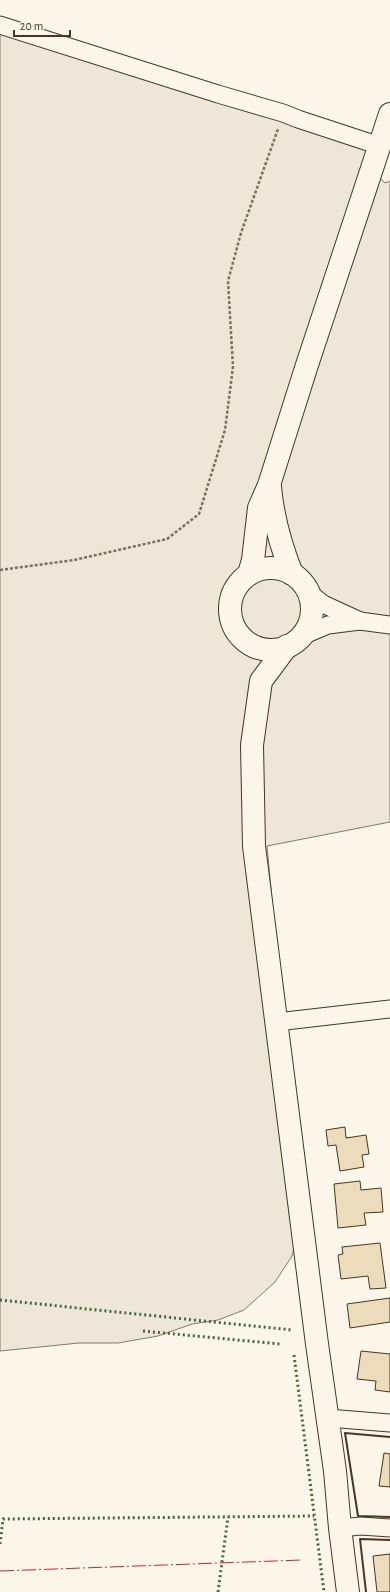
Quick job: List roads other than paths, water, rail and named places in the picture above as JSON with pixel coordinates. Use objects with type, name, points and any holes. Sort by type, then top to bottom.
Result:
[{"type":"main road","points":[[249,574],[253,560],[259,508],[269,485],[308,360],[390,114]]},
{"type":"main road","points":[[269,485],[272,513],[282,548],[292,574]]},
{"type":"main road","points":[[261,681],[243,640],[234,628],[230,613],[230,606],[234,591],[243,579],[256,571],[271,568],[286,571],[302,582],[308,592],[312,607],[306,629],[294,641],[261,681],[252,745],[254,846],[317,1344],[335,1471],[348,1592]]},
{"type":"main road","points":[[243,640],[264,649],[280,649],[294,641]]},
{"type":"street","points":[[0,25],[283,113],[298,120],[380,146]]},
{"type":"street","points":[[308,592],[323,604],[360,621]]},
{"type":"street","points":[[294,641],[328,625],[360,621],[390,624]]},
{"type":"street","points":[[277,1022],[390,1009]]},
{"type":"street","points":[[328,1418],[390,1423]]},
{"type":"street","points":[[340,1528],[361,1526],[390,1528]]}]
